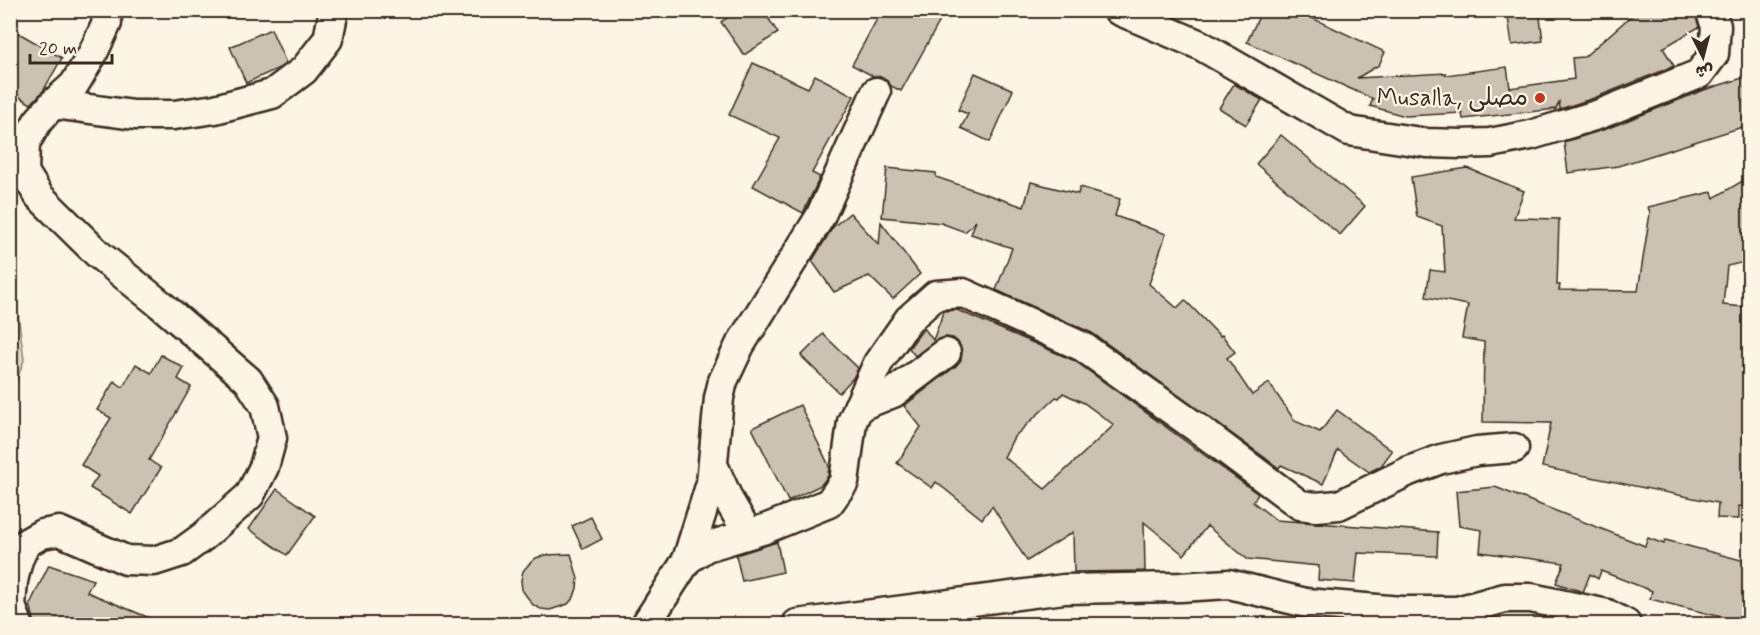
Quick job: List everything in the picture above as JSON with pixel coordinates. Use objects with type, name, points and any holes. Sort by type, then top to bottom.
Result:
[{"type":"street","points":[[18,624],[11,606],[13,580],[18,560],[26,543],[42,534],[59,531],[126,560],[154,561],[182,552],[204,536],[250,495],[264,467],[272,438],[265,406],[248,380],[177,318],[98,254],[39,196],[24,172],[25,143],[53,104],[74,86],[107,23],[105,10]]},
{"type":"street","points":[[53,104],[134,115],[174,115],[215,109],[272,94],[304,70],[328,39],[334,10]]},
{"type":"street","points":[[1118,10],[1200,45],[1349,131],[1427,143],[1461,144],[1490,143],[1532,135],[1600,114],[1699,74],[1714,54],[1716,26],[1710,10]]},
{"type":"street","points":[[646,624],[687,560],[714,467],[719,398],[723,381],[740,345],[820,217],[876,92]]},
{"type":"street","points":[[687,560],[706,547],[772,526],[829,503],[844,482],[852,422],[878,363],[909,319],[936,296],[963,292],[1083,348],[1200,430],[1300,505],[1316,507],[1339,505],[1409,471],[1441,459],[1514,448]]},
{"type":"street","points":[[858,407],[893,393],[946,353]]},
{"type":"street","points":[[714,467],[729,501],[748,533]]},
{"type":"street","points":[[797,624],[1064,589],[1229,584],[1306,603],[1401,611],[1457,611],[1505,598],[1531,598],[1607,614],[1626,624]]},
{"type":"shaded area","points":[[11,306],[18,313],[24,360],[11,397]]},
{"type":"building","points":[[739,10],[763,10],[778,33],[744,55],[721,22]]},
{"type":"building","points":[[882,10],[946,10],[901,91],[891,86],[883,77],[873,76],[852,65]]},
{"type":"building","points":[[1262,10],[1295,10],[1385,52],[1379,65],[1357,78],[1446,73],[1446,75],[1507,67],[1510,88],[1574,79],[1572,58],[1584,57],[1638,10],[1694,10],[1699,27],[1663,48],[1674,66],[1594,98],[1560,109],[1559,102],[1556,109],[1463,119],[1462,113],[1405,116],[1370,106],[1373,99],[1247,42]]},
{"type":"building","points":[[1507,10],[1539,10],[1543,41],[1512,45]]},
{"type":"building","points":[[10,28],[62,58],[43,91],[31,104],[10,91]]},
{"type":"building","points":[[271,29],[286,63],[246,83],[230,47]]},
{"type":"building","points":[[753,63],[808,88],[815,75],[854,96],[812,173],[820,177],[803,213],[753,186],[780,138],[729,115]]},
{"type":"building","points":[[975,73],[1013,90],[990,142],[961,128],[968,114],[958,110]]},
{"type":"building","points":[[1749,76],[1749,125],[1618,166],[1568,173],[1564,142],[1606,129],[1704,90]]},
{"type":"building","points":[[1234,84],[1262,100],[1246,125],[1219,108]]},
{"type":"building","points":[[1281,135],[1365,206],[1340,235],[1256,164]]},
{"type":"building","points":[[887,168],[936,173],[936,177],[1024,207],[1031,182],[1078,194],[1080,187],[1120,199],[1115,216],[1166,234],[1149,284],[1177,308],[1185,300],[1220,336],[1222,335],[1235,352],[1227,358],[1252,395],[1269,383],[1295,421],[1320,432],[1337,410],[1392,451],[1381,466],[1369,472],[1338,450],[1323,484],[1281,465],[1279,468],[1092,333],[996,290],[1012,248],[971,234],[976,221],[965,232],[941,223],[882,217]]},
{"type":"building","points":[[1467,168],[1524,191],[1514,218],[1559,219],[1557,285],[1560,285],[1559,290],[1638,291],[1650,213],[1648,207],[1712,192],[1714,198],[1749,177],[1749,261],[1727,266],[1723,305],[1744,307],[1744,311],[1749,312],[1749,507],[1739,506],[1739,519],[1717,518],[1718,503],[1542,467],[1551,423],[1483,422],[1484,342],[1462,338],[1468,305],[1426,297],[1430,270],[1445,272],[1442,226],[1417,217],[1411,177]]},
{"type":"building","points":[[850,213],[879,245],[881,222],[920,274],[893,299],[869,276],[834,292],[812,261],[833,227]]},
{"type":"building","points":[[957,310],[1075,361],[1258,494],[1253,502],[1276,520],[1438,532],[1437,556],[1358,553],[1355,583],[1318,580],[1319,566],[1247,559],[1207,526],[1184,555],[1144,522],[1145,571],[1074,572],[1073,532],[1027,561],[992,506],[982,519],[936,482],[932,488],[897,463],[921,427],[904,406],[961,360],[962,352],[959,343],[953,338],[945,337],[936,340],[915,356],[909,348],[924,328],[933,340],[944,311]],"holes":[[[1063,393],[1084,403],[1114,425],[1045,489],[1004,457],[1014,437],[1056,397],[1059,398]]]},
{"type":"building","points":[[823,334],[858,368],[853,378],[839,393],[801,356]]},
{"type":"building","points":[[161,355],[184,368],[178,379],[191,387],[149,460],[161,468],[132,514],[90,488],[98,476],[81,465],[111,418],[97,410],[114,381],[123,387],[136,364],[151,373]]},
{"type":"building","points":[[800,405],[829,466],[828,476],[821,485],[788,501],[752,428]]},
{"type":"building","points":[[1495,487],[1645,546],[1648,538],[1664,544],[1665,540],[1749,562],[1749,624],[1650,599],[1652,591],[1601,571],[1598,579],[1590,574],[1583,592],[1556,583],[1564,563],[1480,552],[1482,530],[1459,526],[1456,491]]},
{"type":"building","points":[[277,489],[315,516],[287,555],[249,529]]},
{"type":"building","points":[[591,517],[602,539],[583,549],[572,526]]},
{"type":"building","points":[[777,542],[783,572],[742,581],[736,555]]},
{"type":"building","points":[[571,554],[578,579],[574,597],[568,604],[550,610],[533,605],[522,590],[523,571],[536,558],[545,555]]},
{"type":"building","points":[[49,565],[93,580],[87,592],[164,624],[35,624],[30,604]]},
{"type":"place","name":"Musalla, مصلى","points":[[1540,98]]}]
